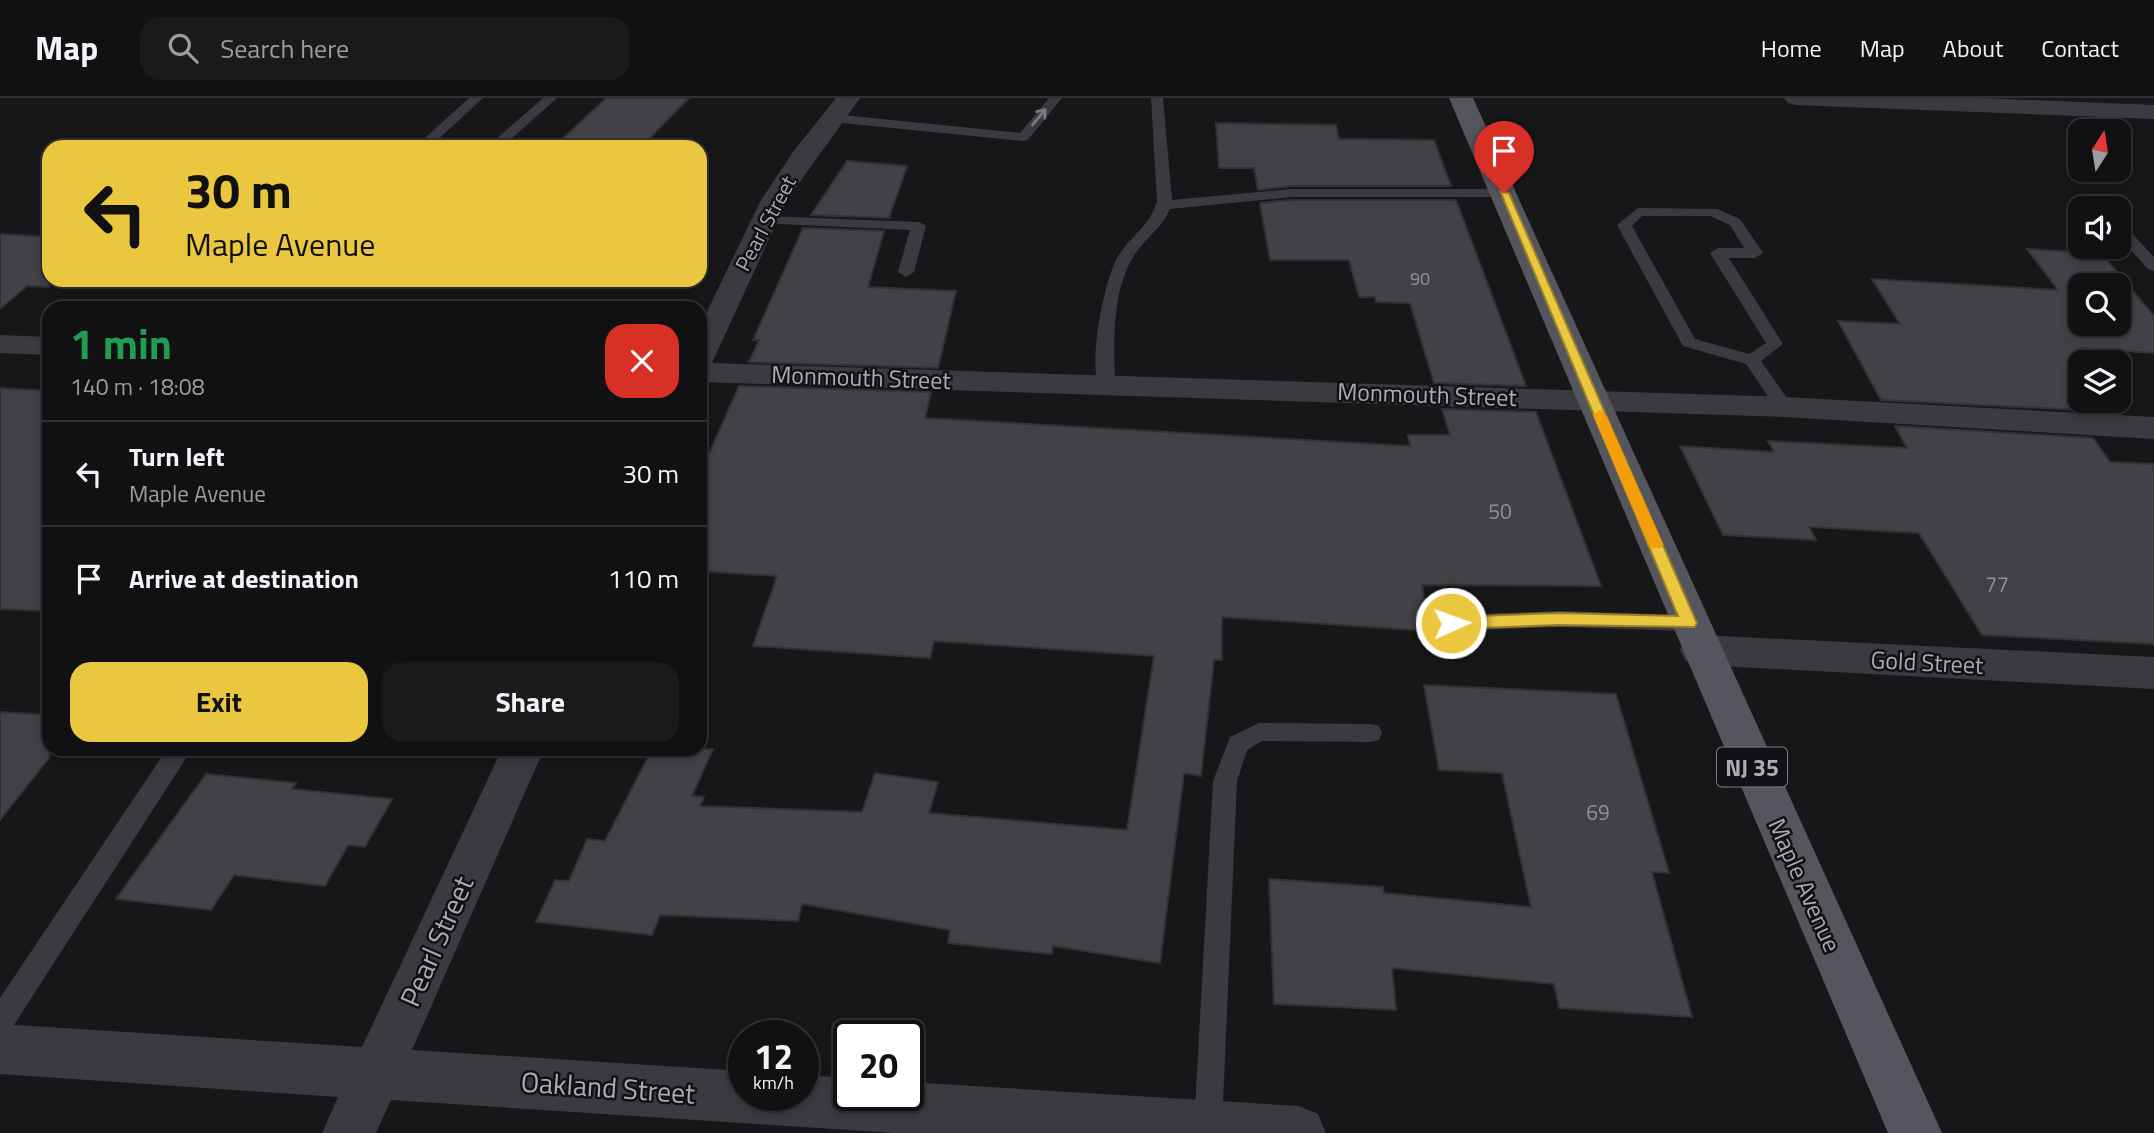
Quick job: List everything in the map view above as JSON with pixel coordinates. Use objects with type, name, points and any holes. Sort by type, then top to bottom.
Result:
[{"type":"main road","name":"Maple Avenue","points":[[1461,98],[1915,1133]]},
{"type":"street","points":[[1797,98],[2154,112]]},
{"type":"street","name":"Pearl Street","points":[[707,343],[764,220],[802,157],[840,108]]},
{"type":"street","points":[[0,344],[42,346]]},
{"type":"street","name":"Monmouth Street","points":[[707,372],[1784,407],[2154,428]]},
{"type":"street","name":"Gold Street","points":[[1695,636],[2154,673]]},
{"type":"street","name":"Pearl Street","points":[[349,1133],[520,756]]},
{"type":"street","name":"Oakland Street","points":[[0,1049],[1299,1133]]},
{"type":"lane","points":[[430,140],[477,98]]},
{"type":"lane","points":[[502,140],[551,98]]},
{"type":"lane","points":[[840,108],[1023,137],[1056,98]]},
{"type":"lane","points":[[1106,385],[1105,333],[1112,294],[1125,258],[1161,213],[1163,205],[1157,98]]},
{"type":"lane","points":[[1163,205],[1202,204],[1292,192],[1504,193]]},
{"type":"lane","points":[[1752,360],[1775,344],[1718,253],[1755,253],[1735,222],[1712,212],[1638,212],[1624,225],[1689,342],[1752,360],[1784,407]]},
{"type":"lane","points":[[764,220],[919,226],[906,272]]},
{"type":"lane","points":[[2131,241],[2154,266]]},
{"type":"lane","points":[[1451,623],[1559,619],[1695,636]]},
{"type":"lane","points":[[1208,1127],[1224,781],[1238,744],[1259,732],[1371,733]]},
{"type":"lane","points":[[0,1022],[175,756]]},
{"type":"building","points":[[606,98],[689,98],[648,140],[561,140]]},
{"type":"building","points":[[1216,123],[1336,125],[1339,139],[1434,140],[1451,186],[1292,186],[1258,190],[1254,168],[1219,168]]},
{"type":"building","points":[[847,161],[907,166],[889,218],[811,215]]},
{"type":"building","points":[[1292,200],[1456,200],[1526,386],[1434,383],[1410,303],[1376,302],[1375,297],[1359,297],[1349,260],[1270,260],[1260,203]]},
{"type":"building","points":[[803,228],[884,231],[868,287],[956,291],[938,368],[749,362],[759,340],[753,340]]},
{"type":"building","points":[[0,234],[42,237],[42,287],[27,286],[0,309]]},
{"type":"building","points":[[2027,249],[2068,252],[2068,259],[2106,259],[2118,273],[2068,273],[2068,336],[2131,336],[2131,289],[2154,316],[2154,353],[2081,348],[2068,350],[2068,409],[1881,400],[1838,321],[1900,324],[1872,279],[2058,290]]},
{"type":"building","points":[[739,386],[931,392],[925,418],[1410,446],[1408,435],[1450,435],[1442,409],[1536,412],[1601,586],[1422,585],[1429,631],[1222,617],[1222,660],[1214,660],[1201,776],[1184,773],[1160,963],[1053,946],[1052,954],[948,943],[950,930],[802,904],[798,921],[660,915],[652,935],[536,922],[555,880],[569,881],[587,839],[605,841],[648,756],[707,756],[707,749],[713,749],[692,796],[704,797],[700,806],[862,812],[875,773],[938,782],[929,813],[1127,830],[1154,656],[934,641],[930,658],[753,646],[777,576],[707,571],[707,458]]},
{"type":"building","points":[[0,388],[42,391],[42,611],[0,609]]},
{"type":"building","points":[[1895,426],[2093,438],[2110,462],[2154,464],[2154,644],[1982,635],[1919,533],[1809,527],[1816,540],[1723,535],[1680,446],[1774,452],[1768,441],[1907,448]]},
{"type":"building","points":[[1424,685],[1616,694],[1669,873],[1652,872],[1692,1017],[1559,1008],[1554,984],[1392,968],[1396,1010],[1274,1004],[1269,879],[1383,887],[1384,893],[1531,907],[1502,773],[1439,770]]},
{"type":"building","points":[[0,712],[42,715],[42,756],[49,758],[0,820]]},
{"type":"building","points":[[206,774],[296,783],[292,789],[392,799],[365,847],[348,845],[325,886],[234,875],[211,910],[116,899]]},
{"type":"slow traffic","points":[[1600,415],[1655,544]]},
{"type":"route","points":[[1451,623],[1559,619],[1689,623],[1504,193]]}]
